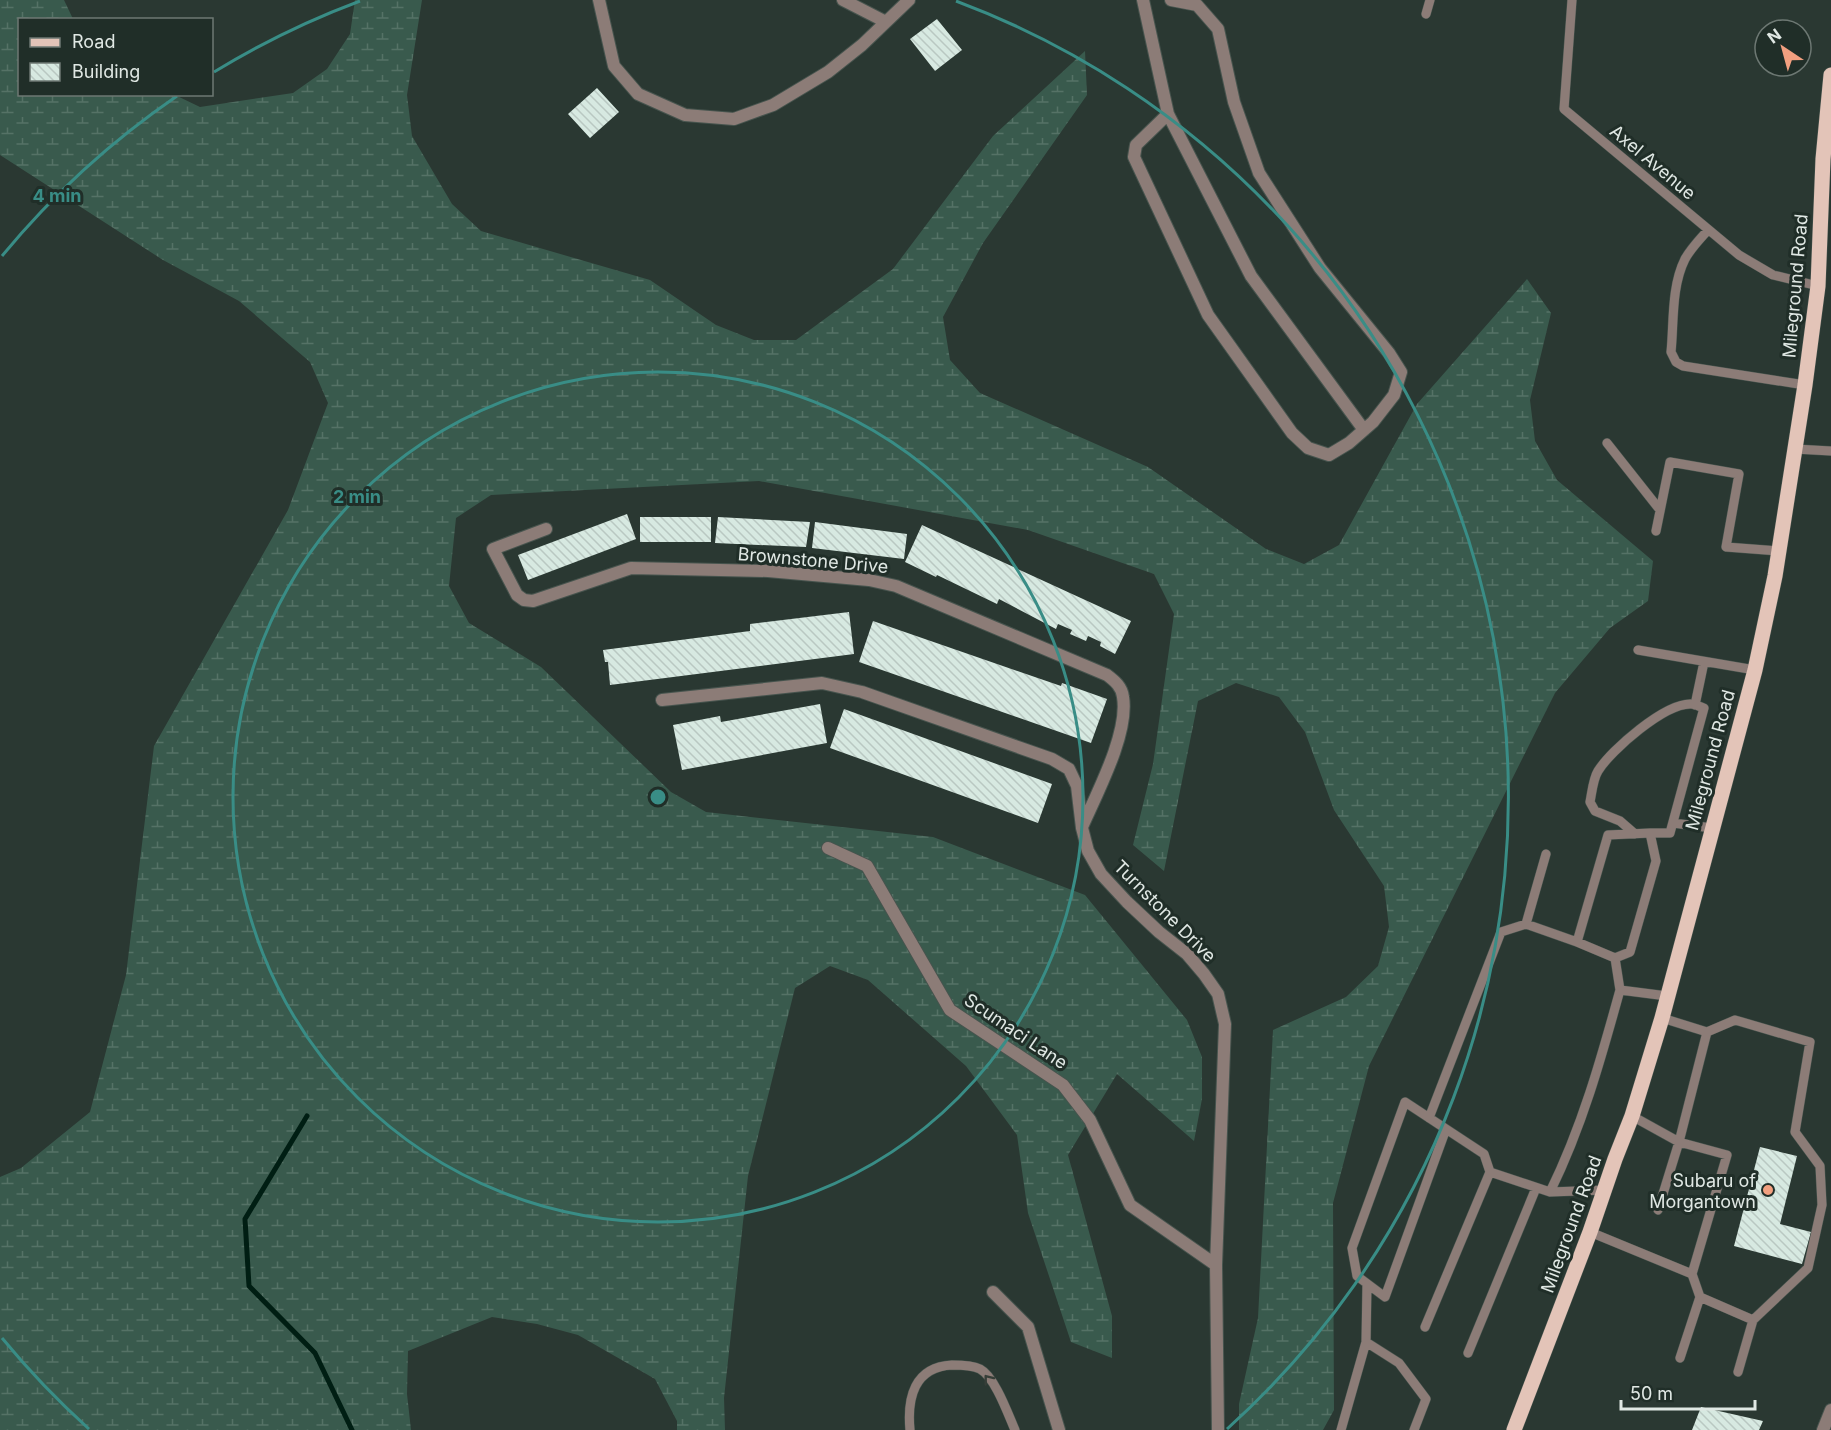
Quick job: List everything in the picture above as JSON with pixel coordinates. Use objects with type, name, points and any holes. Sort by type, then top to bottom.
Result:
[{"type":"main road","name":"Mileground Road","points":[[1514,1430],[1632,1116],[1662,1018],[1755,670],[1779,551],[1818,285],[1825,262],[1831,83]]},
{"type":"street","points":[[599,0],[614,66],[638,94],[685,115],[734,119],[773,105],[828,72],[909,0]]},
{"type":"street","points":[[843,0],[886,22]]},
{"type":"street","points":[[1143,0],[1168,114],[1251,276],[1364,430]]},
{"type":"street","points":[[1168,114],[1136,145],[1134,157],[1208,315],[1292,433],[1308,448],[1329,455],[1349,443],[1364,430],[1394,395],[1401,372],[1389,353],[1320,268],[1259,173],[1234,102],[1218,29],[1197,5],[1171,0]]},
{"type":"street","name":"Brownstone Drive","points":[[546,530],[493,549],[517,595],[524,600],[533,601],[631,568],[768,571],[869,580],[896,586],[1107,675],[1117,682],[1123,696],[1123,715],[1117,741],[1082,828]]},
{"type":"street","name":"Turnstone Drive","points":[[662,700],[822,683],[862,692],[1052,759],[1069,769],[1077,786],[1082,828],[1088,851],[1101,874],[1159,932],[1187,954],[1204,974],[1218,994],[1225,1024],[1216,1265],[1218,1430]]},
{"type":"street","name":"Scumaci Lane","points":[[828,848],[867,866],[950,1010],[1063,1084],[1090,1120],[1130,1205],[1216,1265]]},
{"type":"street","points":[[993,1292],[1028,1327],[1059,1430]]},
{"type":"street","points":[[1823,1430],[1831,1410]]},
{"type":"lane","points":[[1426,14],[1430,0]]},
{"type":"lane","name":"Axel Avenue","points":[[1572,0],[1564,109],[1739,255],[1773,275],[1818,285]]},
{"type":"lane","points":[[1708,230],[1684,261],[1677,285],[1671,352],[1676,362],[1683,366],[1805,385]]},
{"type":"lane","points":[[1607,444],[1660,510]]},
{"type":"lane","points":[[1795,448],[1831,451]]},
{"type":"lane","points":[[1656,531],[1670,462],[1739,474],[1726,547],[1779,551]]},
{"type":"lane","points":[[1638,650],[1755,670]]},
{"type":"lane","points":[[1695,705],[1704,662]]},
{"type":"lane","points":[[1577,942],[1608,835],[1670,834],[1704,708],[1695,705],[1677,706],[1648,723],[1614,751],[1597,773],[1590,802],[1595,811],[1620,820],[1635,834]]},
{"type":"lane","points":[[1673,823],[1712,828]]},
{"type":"lane","points":[[1429,1118],[1501,932],[1526,924],[1615,958],[1630,952],[1656,861],[1650,833]]},
{"type":"lane","points":[[1526,924],[1546,854]]},
{"type":"lane","points":[[1550,1192],[1568,1154],[1594,1084],[1620,990],[1615,958]]},
{"type":"lane","points":[[1620,990],[1667,996]]},
{"type":"lane","points":[[1662,1018],[1707,1032],[1735,1020],[1810,1042],[1795,1132],[1820,1166],[1822,1205],[1808,1268],[1753,1320],[1738,1371]]},
{"type":"lane","points":[[1658,1210],[1679,1142],[1707,1032]]},
{"type":"lane","points":[[1425,1327],[1490,1172],[1484,1154],[1405,1102],[1352,1248],[1357,1276],[1385,1297],[1446,1129]]},
{"type":"lane","points":[[1632,1116],[1679,1142],[1728,1155],[1692,1274],[1700,1297],[1680,1358]]},
{"type":"lane","points":[[1490,1172],[1550,1192],[1605,1190]]},
{"type":"lane","points":[[1468,1353],[1536,1188]]},
{"type":"lane","points":[[1590,1232],[1692,1274]]},
{"type":"lane","points":[[1341,1430],[1366,1342],[1367,1284]]},
{"type":"lane","points":[[1700,1297],[1753,1320]]},
{"type":"lane","points":[[1366,1342],[1399,1363],[1426,1400],[1414,1430]]},
{"type":"lane","points":[[910,1430],[909,1408],[912,1393],[921,1378],[932,1369],[966,1365],[980,1369],[987,1375],[1015,1430]]},
{"type":"green space","points":[[0,0],[64,0],[73,18],[18,18],[18,96],[177,96],[200,107],[293,93],[327,69],[350,34],[355,0],[422,0],[407,95],[412,136],[452,204],[481,231],[650,280],[716,325],[754,340],[796,340],[893,269],[993,136],[1085,51],[1087,95],[983,243],[943,317],[950,360],[980,393],[1148,467],[1266,549],[1304,564],[1339,545],[1417,404],[1527,279],[1551,313],[1530,400],[1535,441],[1557,480],[1653,561],[1648,601],[1610,628],[1555,693],[1369,1066],[1333,1203],[1334,1410],[1323,1430],[1239,1430],[1239,1404],[1258,1318],[1273,1030],[1346,997],[1378,966],[1389,927],[1384,886],[1334,810],[1305,732],[1279,697],[1236,683],[1198,701],[1164,871],[1133,845],[1153,764],[1174,614],[1154,574],[1028,530],[759,481],[491,495],[456,518],[449,586],[469,623],[541,667],[671,792],[706,812],[933,837],[1085,895],[1187,1020],[1202,1057],[1202,1099],[1194,1141],[1117,1074],[1068,1155],[1112,1316],[1112,1358],[1071,1342],[1028,1213],[1017,1135],[966,1066],[868,980],[830,966],[795,988],[748,1176],[724,1398],[725,1430],[677,1430],[677,1421],[655,1379],[578,1335],[537,1324],[492,1317],[408,1351],[407,1394],[411,1430],[0,1430],[0,1177],[21,1168],[90,1112],[126,975],[154,746],[288,510],[328,403],[310,362],[239,301],[163,260],[0,155]]},
{"type":"building","points":[[937,19],[962,50],[935,71],[910,39]]},
{"type":"building","points":[[597,88],[619,112],[590,138],[568,114]]},
{"type":"building","points":[[627,514],[636,539],[528,580],[518,555]]},
{"type":"building","points":[[640,517],[711,517],[711,542],[640,542]]},
{"type":"building","points":[[718,517],[810,522],[806,547],[715,543]]},
{"type":"building","points":[[815,522],[907,534],[904,559],[812,548]]},
{"type":"building","points":[[922,525],[1131,621],[1115,654],[1100,646],[1101,642],[1088,636],[1086,641],[1070,634],[1072,630],[1058,624],[1056,629],[999,599],[997,604],[905,562]]},
{"type":"building","points":[[849,612],[854,654],[610,685],[608,662],[605,662],[603,650],[750,631],[750,624]]},
{"type":"building","points":[[873,621],[1061,686],[1062,683],[1107,699],[1091,743],[859,662]]},
{"type":"building","points":[[820,704],[827,743],[682,770],[673,725],[720,716],[721,722]]},
{"type":"building","points":[[844,709],[1052,784],[1038,823],[830,748]]},
{"type":"building","name":"Subaru of Morgantown","points":[[1760,1147],[1797,1156],[1780,1224],[1811,1232],[1802,1264],[1734,1246]]},
{"type":"building","points":[[1701,1407],[1763,1421],[1759,1430],[1692,1430]]},
{"type":"waterway","points":[[307,1116],[245,1219],[249,1286],[315,1353],[352,1430]]},
{"type":"place","name":"Subaru of Morgantown","points":[[1768,1190]]}]
